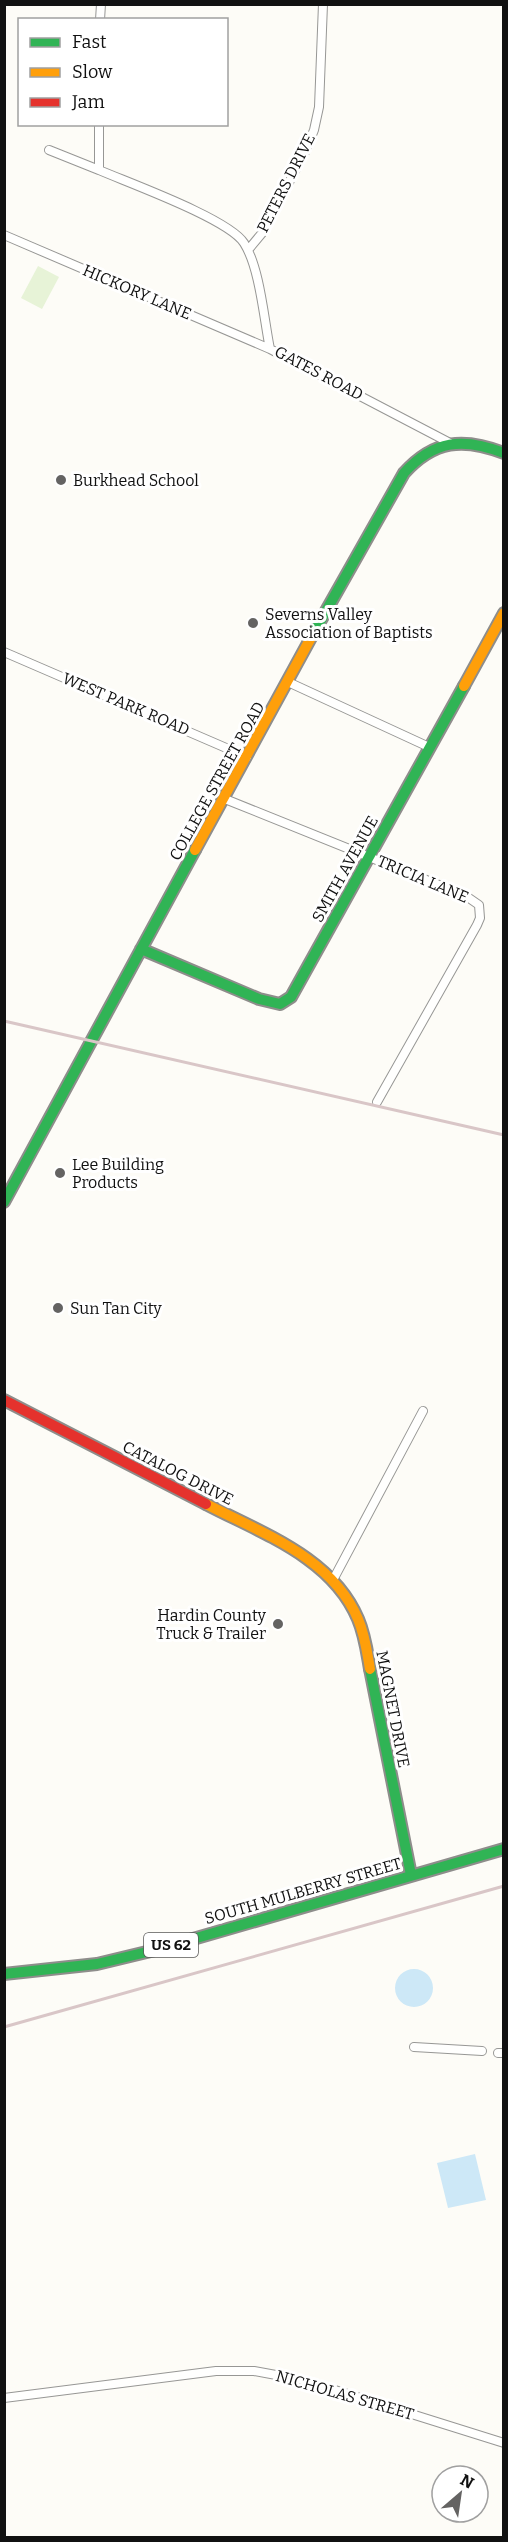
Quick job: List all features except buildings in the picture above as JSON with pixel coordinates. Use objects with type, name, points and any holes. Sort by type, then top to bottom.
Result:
[{"type":"street","name":"PETERS DRIVE","points":[[248,250],[263,232],[314,130],[319,107],[323,4]]},
{"type":"street","points":[[99,126],[99,170]]},
{"type":"street","name":"GATES ROAD","points":[[49,150],[227,227],[243,241],[253,261],[270,350],[450,443]]},
{"type":"street","name":"HICKORY LANE","points":[[4,235],[270,350]]},
{"type":"street","name":"COLLEGE STREET ROAD","points":[[4,1202],[404,472],[427,450],[450,443],[479,444],[504,453]]},
{"type":"street","name":"SMITH AVENUE","points":[[141,949],[259,999],[274,1003],[286,1002],[302,980],[504,613]]},
{"type":"street","name":"WEST PARK ROAD","points":[[4,652],[247,757]]},
{"type":"street","points":[[288,682],[429,747]]},
{"type":"street","name":"TRICIA LANE","points":[[225,798],[466,896],[480,905],[481,911],[477,926],[377,1102]]},
{"type":"street","name":"CATALOG DRIVE","points":[[4,1400],[295,1550],[333,1580]]},
{"type":"street","points":[[333,1580],[423,1411]]},
{"type":"street","name":"MAGNET DRIVE","points":[[333,1580],[350,1600],[363,1632],[411,1875]]},
{"type":"street","name":"SOUTH MULBERRY STREET","points":[[4,1974],[97,1964],[134,1955],[499,1850]]},
{"type":"street","points":[[414,2047],[482,2051]]},
{"type":"street","name":"NICHOLAS STREET","points":[[4,2398],[216,2371],[254,2371],[303,2380],[504,2443]]},
{"type":"green space","points":[[38,266],[59,277],[42,309],[21,298]]},
{"type":"water","points":[[414,1969],[428,1974],[433,1988],[428,2002],[414,2007],[400,2002],[395,1988],[400,1974]]},
{"type":"water","points":[[475,2154],[486,2200],[448,2208],[437,2163]]},
{"type":"railway","points":[[4,1021],[504,1135]]},
{"type":"railway","points":[[4,2027],[504,1886]]},
{"type":"traffic: fast","points":[[313,634],[404,473],[415,462],[438,448],[450,445],[475,445],[504,453]]},
{"type":"traffic: fast","points":[[141,949],[259,999],[280,1004],[291,997],[464,686]]},
{"type":"traffic: fast","points":[[4,1202],[195,850]]},
{"type":"traffic: fast","points":[[370,1669],[411,1875]]},
{"type":"traffic: fast","points":[[4,1974],[97,1964],[155,1950],[504,1849]]},
{"type":"traffic: slow","points":[[464,686],[504,613]]},
{"type":"traffic: slow","points":[[195,850],[313,634]]},
{"type":"traffic: slow","points":[[206,1504],[293,1549],[331,1579],[346,1597],[358,1619],[370,1669]]},
{"type":"traffic: jam","points":[[4,1400],[206,1504]]},
{"type":"place","name":"Burkhead School","points":[[61,480]]},
{"type":"place","name":"Severns Valley Association of Baptists","points":[[253,623]]},
{"type":"place","name":"Lee Building Products","points":[[60,1173]]},
{"type":"place","name":"Sun Tan City","points":[[58,1308]]},
{"type":"place","name":"Hardin County Truck & Trailer","points":[[278,1624]]}]
